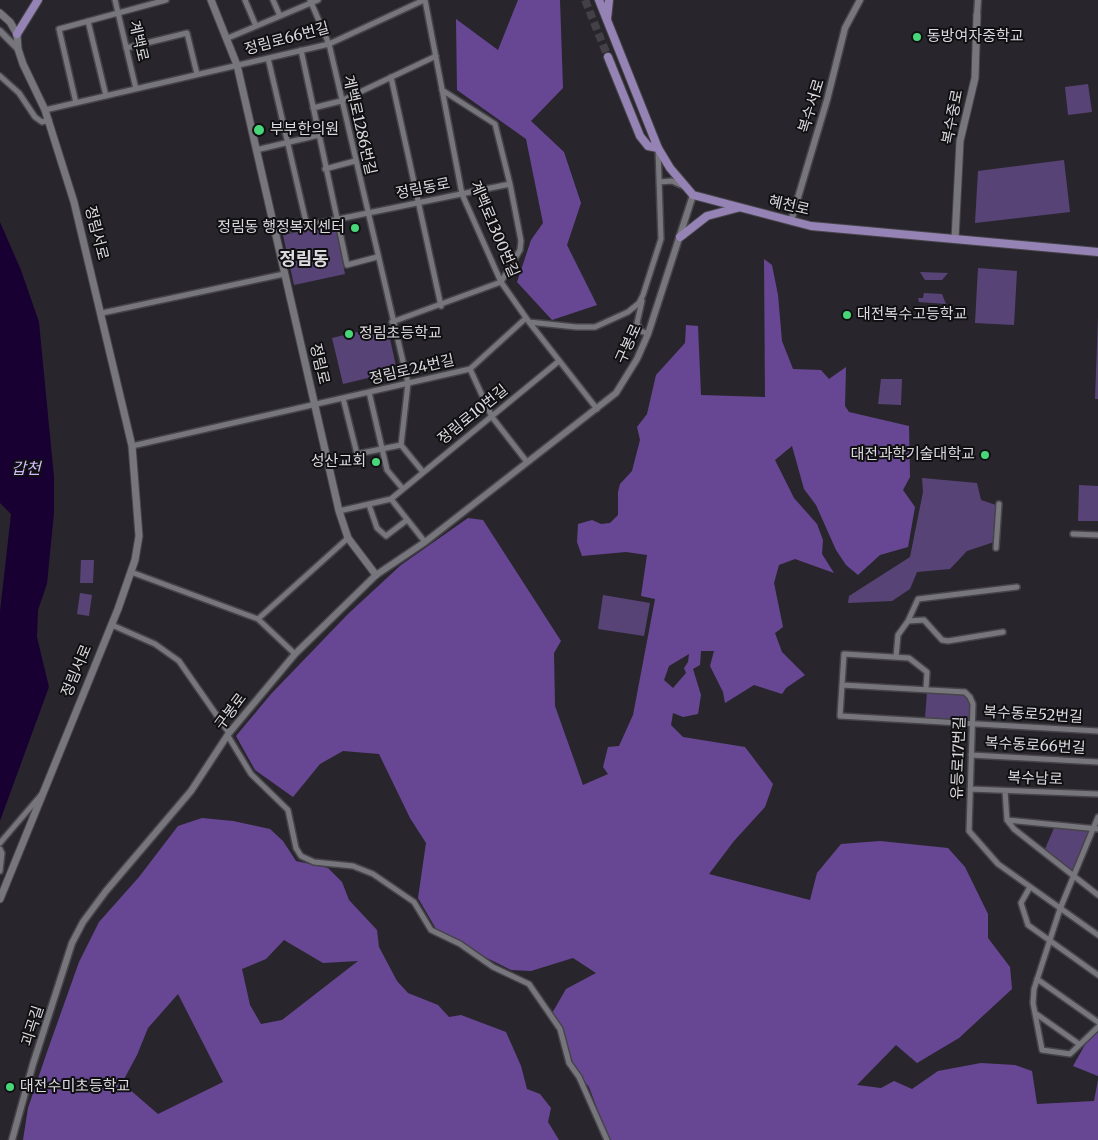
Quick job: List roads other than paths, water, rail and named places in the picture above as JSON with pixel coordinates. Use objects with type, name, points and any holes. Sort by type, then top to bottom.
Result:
[{"type":"main road","points":[[0,13],[10,22],[17,34],[38,0]]},
{"type":"main road","name":"정림로","points":[[211,0],[228,38],[237,65],[339,512],[348,538],[376,575]]},
{"type":"main road","points":[[599,0],[658,148],[670,168],[691,192]]},
{"type":"main road","points":[[607,21],[609,0]]},
{"type":"main road","name":"복수중로","points":[[955,239],[960,141],[975,78],[978,15]]},
{"type":"main road","name":"정림서로","points":[[0,899],[112,625],[132,572],[139,536],[132,446],[102,313],[64,167],[49,120],[18,49],[17,34]]},
{"type":"main road","points":[[608,57],[640,136],[648,146],[658,148]]},
{"type":"main road","name":"혜천로","points":[[691,192],[739,208],[811,226],[1098,252]]},
{"type":"main road","points":[[680,238],[707,216],[739,208]]},
{"type":"street","name":"계백로","points":[[115,0],[136,89]]},
{"type":"street","points":[[76,103],[59,29],[166,0]]},
{"type":"street","points":[[245,0],[256,26]]},
{"type":"street","points":[[273,0],[280,16]]},
{"type":"street","points":[[228,38],[310,1],[318,0]]},
{"type":"street","name":"정림로66번길","points":[[45,110],[328,44],[425,0]]},
{"type":"street","name":"계백로1300번길","points":[[425,0],[462,194],[501,282],[527,320],[597,410]]},
{"type":"street","name":"복수서로","points":[[791,221],[827,100],[845,28],[860,0]]},
{"type":"street","name":"복수중로","points":[[978,0],[978,15]]},
{"type":"street","name":"계백로1286번길","points":[[310,1],[328,44],[392,322],[408,383],[401,445]]},
{"type":"street","points":[[88,21],[106,96]]},
{"type":"street","points":[[0,31],[18,49]]},
{"type":"street","points":[[126,48],[187,33],[198,74]]},
{"type":"street","points":[[301,50],[347,265],[378,257]]},
{"type":"street","points":[[313,108],[341,101],[436,56]]},
{"type":"street","points":[[268,58],[306,226]]},
{"type":"street","points":[[0,76],[19,93],[35,117],[42,122],[49,120]]},
{"type":"street","points":[[390,78],[441,306]]},
{"type":"street","points":[[392,322],[441,306],[501,282],[520,250],[522,241],[495,124],[442,90]]},
{"type":"street","points":[[256,150],[319,135]]},
{"type":"street","points":[[648,334],[641,331],[637,323],[643,295],[661,239],[658,148]]},
{"type":"street","points":[[325,168],[355,161]]},
{"type":"street","points":[[659,182],[672,181],[691,192]]},
{"type":"street","name":"정림동로","points":[[275,232],[510,184]]},
{"type":"street","name":"구봉로","points":[[83,922],[106,891],[191,790],[229,734],[295,654],[376,575],[425,542],[597,410],[616,393],[628,376],[648,334],[680,238],[691,192]]},
{"type":"street","points":[[102,313],[284,274]]},
{"type":"street","points":[[527,320],[576,327],[596,327],[628,312],[643,295]]},
{"type":"street","name":"정림로24번길","points":[[314,405],[470,369],[527,320]]},
{"type":"street","name":"정림로10번길","points":[[339,512],[391,499],[558,361]]},
{"type":"street","points":[[470,369],[492,416],[527,462]]},
{"type":"street","points":[[369,392],[387,470],[403,489]]},
{"type":"street","points":[[343,398],[357,454],[401,445],[423,472]]},
{"type":"street","points":[[132,446],[314,405]]},
{"type":"street","points":[[391,499],[425,542]]},
{"type":"street","points":[[996,548],[999,504]]},
{"type":"street","points":[[369,505],[377,528],[386,536],[407,520]]},
{"type":"street","points":[[1072,534],[1098,535]]},
{"type":"street","points":[[258,619],[348,538]]},
{"type":"street","points":[[132,572],[258,619],[295,654]]},
{"type":"street","points":[[896,657],[898,635],[908,621],[918,599],[1017,587]]},
{"type":"street","points":[[908,621],[924,620],[942,640],[948,641],[1003,632]]},
{"type":"street","points":[[112,625],[155,644],[179,661],[229,734],[251,774],[288,810],[296,848],[301,856],[314,862],[353,866],[373,874],[414,902],[431,930],[460,944],[493,967],[528,984],[560,1030],[569,1063],[578,1077],[608,1140]]},
{"type":"street","name":"복수동로52번길","points":[[926,689],[927,672],[909,658],[844,654],[840,716],[1098,731]]},
{"type":"street","name":"유등로17번길","points":[[842,685],[965,692],[973,704],[969,831],[998,864],[1098,935]]},
{"type":"street","name":"복수동로66번길","points":[[971,756],[1098,762]]},
{"type":"street","name":"복수남로","points":[[970,789],[1098,794]]},
{"type":"street","points":[[1005,791],[1007,820],[1014,829],[1098,894]]},
{"type":"street","points":[[0,843],[43,793]]},
{"type":"street","points":[[1098,817],[1096,829],[1073,876],[1049,940],[1037,979],[1033,1001],[1042,1050],[1070,1054],[1098,1027]]},
{"type":"street","points":[[1007,820],[1096,829]]},
{"type":"street","points":[[0,849],[2,853],[0,871]]},
{"type":"street","points":[[1030,887],[1022,898],[1022,914],[1028,925],[1098,975]]},
{"type":"street","name":"괴곡길","points":[[12,1140],[33,1064],[72,943],[83,922]]},
{"type":"street","points":[[1037,979],[1098,1022]]},
{"type":"street","points":[[1035,1013],[1079,1044]]},
{"type":"water","name":"갑천","points":[[0,222],[21,270],[39,322],[54,477],[54,513],[47,584],[38,610],[37,637],[49,687],[0,821],[0,611],[11,514],[0,503]]},
{"type":"tunnel","points":[[585,0],[608,57]]},
{"type":"place","name":"동방여자중학교","points":[[917,37]]},
{"type":"place","name":"부부한의원","points":[[259,130]]},
{"type":"place","name":"정림동 행정복지센터","points":[[355,228]]},
{"type":"place","name":"대전복수고등학교","points":[[847,315]]},
{"type":"place","name":"정림초등학교","points":[[349,334]]},
{"type":"place","name":"대전과학기술대학교","points":[[985,455]]},
{"type":"place","name":"성산교회","points":[[376,462]]},
{"type":"place","name":"대전수미초등학교","points":[[10,1087]]},
{"type":"district","name":"정림동","points":[[304,260]]}]
